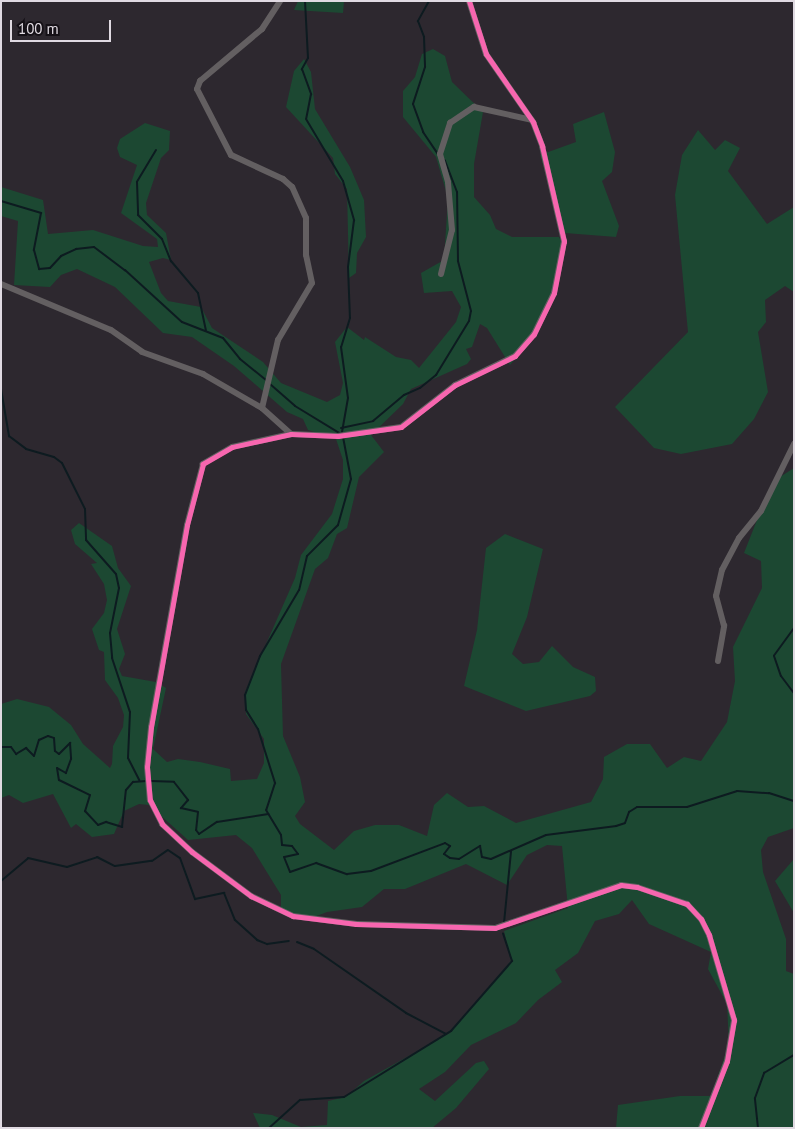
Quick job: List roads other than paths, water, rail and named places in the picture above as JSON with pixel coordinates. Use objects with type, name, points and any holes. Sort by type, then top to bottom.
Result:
[{"type":"street","points":[[262,408],[278,340],[312,283],[306,254],[306,218],[292,187],[283,178],[231,156],[197,86],[262,28],[280,1]]},
{"type":"street","points":[[469,1],[486,54],[532,120],[559,212],[564,250],[554,293],[534,334],[515,356],[455,385],[407,424],[386,431],[338,436],[292,434],[232,448],[209,458],[199,472],[151,727],[148,786],[155,812],[168,831],[251,896],[293,916],[356,924],[495,928],[621,885],[637,887],[687,904],[701,919],[709,935],[734,1020],[727,1061],[701,1128]]},
{"type":"street","points":[[441,274],[452,230],[448,182],[440,154],[450,123],[474,107],[532,120]]},
{"type":"street","points":[[1,284],[111,330],[142,352],[203,374],[262,408],[292,434]]},
{"type":"street","points":[[718,661],[724,626],[716,596],[722,570],[739,538],[762,511],[794,444]]},
{"type":"waterway","points":[[305,1],[308,58],[302,69],[311,94],[306,119],[343,181],[354,220],[348,267],[350,318],[341,347],[348,398],[342,433]]},
{"type":"waterway","points":[[429,1],[418,21],[424,37],[425,67],[413,104],[423,132],[438,154]]},
{"type":"waterway","points":[[156,150],[137,182],[138,215],[162,239],[171,261],[198,293],[206,330]]},
{"type":"waterway","points":[[341,428],[373,421],[404,395],[420,388],[436,375],[469,321],[471,311],[458,261],[457,192],[445,160]]},
{"type":"waterway","points":[[1,201],[41,213],[34,250],[39,269],[50,268],[61,256],[76,249],[94,247],[125,270],[182,322],[223,338],[240,359],[267,381]]},
{"type":"waterway","points":[[270,384],[295,406],[341,434]]},
{"type":"waterway","points":[[1,389],[9,436],[26,449],[54,457],[62,463],[85,509],[86,540],[116,574],[119,588],[110,633],[112,658],[130,712],[128,758],[139,780]]},
{"type":"waterway","points":[[343,437],[351,479],[338,525],[307,556],[299,590],[260,656],[245,695],[246,710],[258,729],[275,783],[266,810],[281,835],[282,845],[292,846],[298,854],[284,857],[290,872],[316,863],[347,874],[371,871],[445,843],[450,846],[444,854],[450,858],[459,859],[480,846],[482,857],[491,859],[546,835],[616,826],[625,823],[629,812],[637,807],[687,807],[737,791],[769,793],[794,801]]},
{"type":"waterway","points":[[794,628],[774,656],[781,676],[794,693]]},
{"type":"waterway","points":[[1,747],[11,747],[16,754],[26,748],[34,756],[39,740],[48,736],[54,738],[55,751],[59,754],[70,743],[71,759],[66,773],[57,768],[59,780],[90,795],[85,811],[98,825],[106,822],[122,827],[126,790],[133,782],[146,781]]},
{"type":"waterway","points":[[151,781],[174,782],[188,800],[181,808],[198,812],[196,830],[199,834],[217,822],[268,814]]},
{"type":"waterway","points":[[1,881],[28,858],[67,867],[97,857],[115,866],[152,861],[168,850],[180,858],[195,899],[224,893],[235,920],[257,940],[267,944],[289,941]]},
{"type":"waterway","points":[[504,923],[511,851]]},
{"type":"waterway","points":[[269,1128],[300,1100],[344,1097],[451,1031],[512,961],[503,933]]},
{"type":"waterway","points":[[297,942],[314,949],[406,1013],[446,1034]]},
{"type":"waterway","points":[[758,1128],[755,1098],[764,1073],[794,1055]]}]
